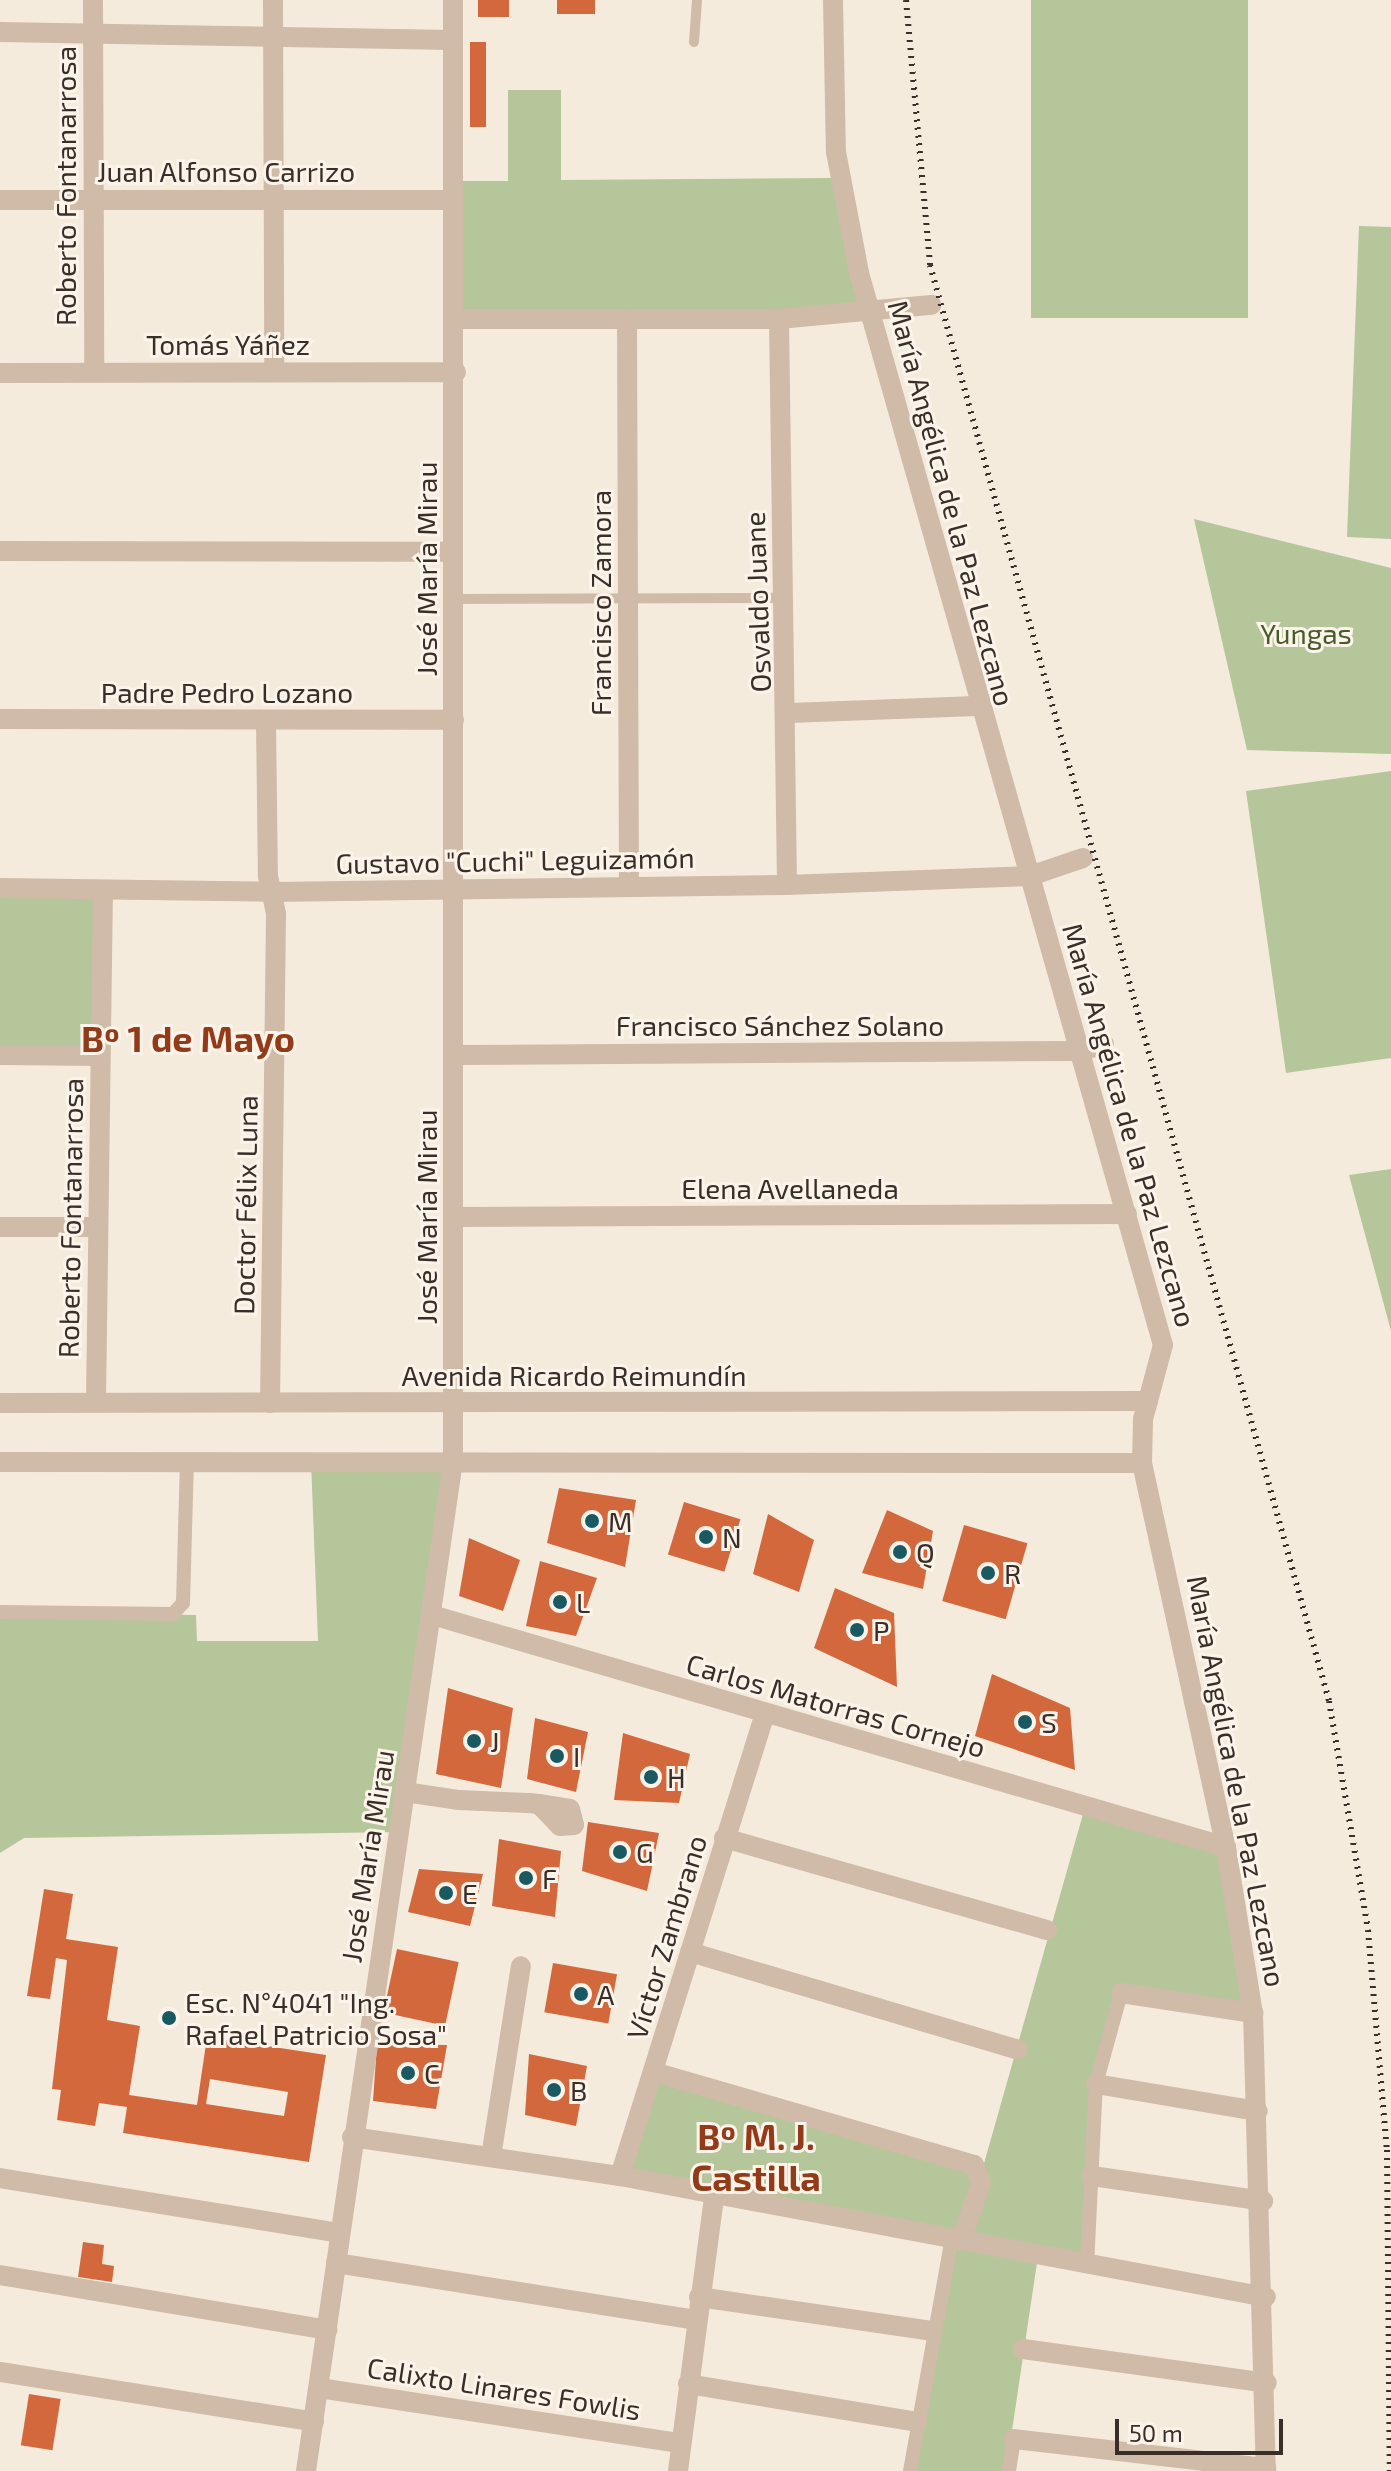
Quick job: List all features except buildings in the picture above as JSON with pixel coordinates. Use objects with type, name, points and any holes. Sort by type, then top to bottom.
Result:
[{"type":"street","name":"Roberto Fontanarrosa","points":[[93,0],[94,372]]},
{"type":"street","points":[[273,0],[276,198],[274,372]]},
{"type":"street","name":"José María Mirau","points":[[306,2471],[352,2137],[453,1461],[453,552],[456,372],[453,0]]},
{"type":"street","name":"María Angélica de la Paz Lezcano","points":[[833,0],[837,163],[871,314],[977,706],[1081,1051],[1163,1345],[1148,1401],[1142,1463],[1226,1847],[1253,2013],[1266,2297],[1266,2470]]},
{"type":"street","points":[[0,32],[274,34],[453,40]]},
{"type":"street","name":"Juan Alfonso Carrizo","points":[[0,200],[453,200]]},
{"type":"street","points":[[455,319],[779,319],[871,314],[931,305]]},
{"type":"street","name":"Osvaldo Juane","points":[[779,319],[789,713],[787,885]]},
{"type":"street","name":"Francisco Zamora","points":[[627,321],[629,884]]},
{"type":"street","name":"Tomás Yáñez","points":[[0,373],[456,372]]},
{"type":"street","points":[[0,551],[453,552]]},
{"type":"street","points":[[789,713],[977,706]]},
{"type":"street","name":"Padre Pedro Lozano","points":[[0,719],[454,720]]},
{"type":"street","name":"Doctor Félix Luna","points":[[266,721],[271,892],[276,914],[270,1403]]},
{"type":"street","name":"Gustavo \"Cuchi\" Leguizamón","points":[[0,888],[271,892],[629,884],[787,885],[1030,876],[1083,858]]},
{"type":"street","name":"Roberto Fontanarrosa","points":[[96,1402],[103,890]]},
{"type":"street","name":"Francisco Sánchez Solano","points":[[454,1055],[1081,1051],[1104,1044]]},
{"type":"street","points":[[0,1055],[100,1056]]},
{"type":"street","name":"Elena Avellaneda","points":[[453,1217],[1127,1214]]},
{"type":"street","points":[[0,1227],[98,1227]]},
{"type":"street","name":"Avenida Ricardo Reimundín","points":[[0,1403],[1148,1401]]},
{"type":"street","points":[[0,1612],[173,1614],[183,1603],[187,1461]]},
{"type":"street","points":[[0,1462],[1142,1463]]},
{"type":"street","name":"Carlos Matorras Cornejo","points":[[432,1615],[1226,1847]]},
{"type":"street","name":"Víctor Zambrano","points":[[620,2176],[765,1714]]},
{"type":"street","points":[[405,1792],[539,1804]]},
{"type":"street","points":[[724,1838],[1047,1930]]},
{"type":"street","points":[[690,1952],[1018,2050]]},
{"type":"street","points":[[491,2157],[521,1966]]},
{"type":"street","points":[[1087,2266],[1096,2084],[1121,1993],[1253,2013]]},
{"type":"street","points":[[654,2072],[974,2165],[981,2183],[957,2238],[932,2331],[910,2471]]},
{"type":"street","points":[[1096,2084],[1258,2111]]},
{"type":"street","points":[[352,2137],[620,2176],[714,2196],[957,2238],[1087,2266],[1266,2297]]},
{"type":"street","points":[[1092,2176],[1263,2201]]},
{"type":"street","points":[[0,2178],[340,2233]]},
{"type":"street","points":[[678,2471],[714,2196]]},
{"type":"street","points":[[336,2263],[696,2320]]},
{"type":"street","points":[[0,2275],[327,2330]]},
{"type":"street","points":[[699,2297],[932,2331]]},
{"type":"street","points":[[1023,2349],[1267,2383]]},
{"type":"street","points":[[0,2372],[314,2422]]},
{"type":"street","points":[[688,2384],[917,2422]]},
{"type":"street","name":"Calixto Linares Fowlis","points":[[319,2388],[680,2443]]},
{"type":"street","points":[[1009,2471],[1014,2439],[1266,2470]]},
{"type":"lane","points":[[694,42],[697,0]]},
{"type":"lane","points":[[454,599],[784,598]]},
{"type":"green space","points":[[1031,0],[1248,0],[1248,318],[1031,318]]},
{"type":"green space","points":[[508,90],[561,90],[561,180],[833,178],[861,310],[455,319],[452,181],[508,181]]},
{"type":"green space","points":[[1359,226],[1391,227],[1391,539],[1347,537]]},
{"type":"green space","name":"Yungas","points":[[1194,519],[1391,568],[1391,754],[1247,750]]},
{"type":"green space","points":[[1391,771],[1391,1058],[1286,1073],[1246,791]]},
{"type":"green space","points":[[0,888],[103,890],[100,1057],[0,1055]]},
{"type":"green space","points":[[1391,1169],[1391,1331],[1349,1175]]},
{"type":"green space","points":[[311,1461],[453,1461],[399,1832],[24,1838],[0,1853],[0,1612],[196,1615],[197,1641],[318,1641]]},
{"type":"green space","points":[[1085,1807],[1226,1847],[1253,2013],[1122,1993],[1096,2084],[1087,2266],[1038,2256],[1006,2471],[913,2471],[952,2237],[620,2176],[654,2072],[974,2165],[979,2181]]},
{"type":"railway","points":[[906,0],[930,265],[1329,1701],[1368,1930],[1387,2150],[1390,2471]]},
{"type":"place","name":"M","points":[[592,1521]]},
{"type":"place","name":"N","points":[[706,1537]]},
{"type":"place","name":"Q","points":[[900,1552]]},
{"type":"place","name":"R","points":[[988,1573]]},
{"type":"place","name":"L","points":[[560,1602]]},
{"type":"place","name":"P","points":[[857,1630]]},
{"type":"place","name":"S","points":[[1025,1722]]},
{"type":"place","name":"J","points":[[474,1741]]},
{"type":"place","name":"I","points":[[557,1756]]},
{"type":"place","name":"H","points":[[651,1777]]},
{"type":"place","name":"G","points":[[620,1852]]},
{"type":"place","name":"F","points":[[526,1878]]},
{"type":"place","name":"E","points":[[446,1893]]},
{"type":"place","name":"A","points":[[581,1994]]},
{"type":"place","name":"Esc. N°4041 \"Ing. Rafael Patricio Sosa\"","points":[[169,2018]]},
{"type":"place","name":"C","points":[[408,2073]]},
{"type":"place","name":"B","points":[[554,2090]]},
{"type":"district","name":"Bº 1 de Mayo","points":[[188,1038]]},
{"type":"district","name":"Bº M. J. Castilla","points":[[756,2156]]}]
